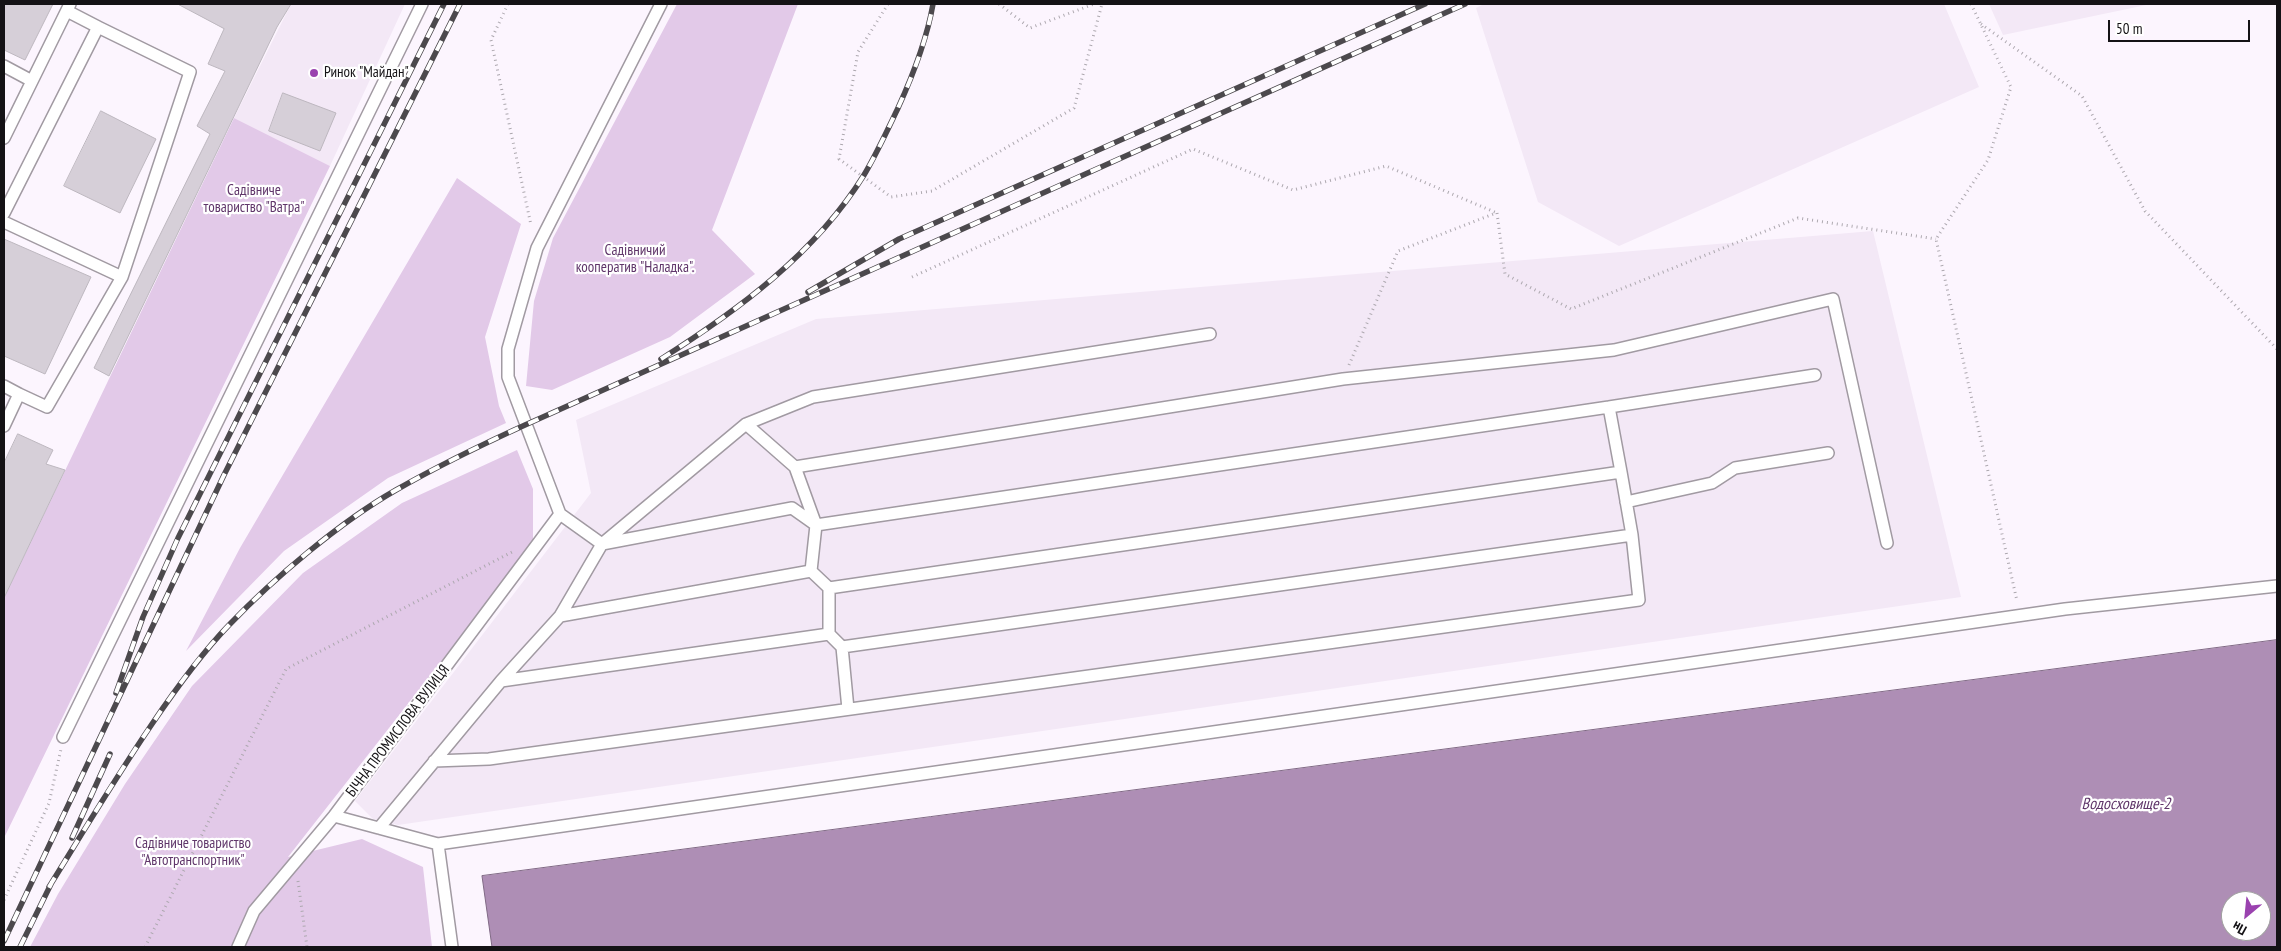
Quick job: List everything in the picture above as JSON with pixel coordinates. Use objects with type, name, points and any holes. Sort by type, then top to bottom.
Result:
[{"type":"lane","points":[[63,737],[421,4]]},
{"type":"lane","points":[[661,4],[537,248],[508,349],[508,377],[560,514],[602,544],[792,508],[816,525],[1814,375]]},
{"type":"lane","points":[[4,138],[68,7],[98,27],[190,72],[122,277],[47,407],[4,386]]},
{"type":"lane","points":[[4,213],[98,27]]},
{"type":"lane","points":[[4,66],[32,81]]},
{"type":"lane","points":[[4,222],[122,277]]},
{"type":"lane","points":[[795,467],[1342,379],[1614,350],[1833,298],[1887,543]]},
{"type":"lane","points":[[379,828],[501,680],[560,616],[602,544],[746,424],[813,397],[1210,334]]},
{"type":"lane","points":[[4,426],[19,394]]},
{"type":"lane","points":[[434,761],[489,759],[1639,600],[1632,535],[1610,407]]},
{"type":"lane","points":[[746,424],[795,467],[816,525],[811,570]]},
{"type":"lane","points":[[1626,502],[1712,483],[1735,468],[1828,453]]},
{"type":"lane","points":[[829,588],[1620,472]]},
{"type":"lane","name":"БІЧНА ПРОМИСЛОВА ВУЛИЦЯ","points":[[238,947],[254,911],[296,864],[334,816],[560,514]]},
{"type":"lane","points":[[842,647],[1632,535]]},
{"type":"lane","points":[[811,570],[829,588],[829,634],[842,647],[848,710]]},
{"type":"lane","points":[[560,616],[811,570]]},
{"type":"lane","points":[[334,816],[438,844],[2065,609],[2277,586]]},
{"type":"lane","points":[[501,680],[829,634]]},
{"type":"lane","points":[[438,844],[452,947]]},
{"type":"path","points":[[508,4],[490,40],[537,248]]},
{"type":"path","points":[[888,4],[858,52],[839,158],[891,197],[932,191],[1074,108],[1102,4]]},
{"type":"path","points":[[998,4],[1030,28],[1094,4]]},
{"type":"path","points":[[1971,4],[2011,87],[1988,160],[1936,239],[2020,616]]},
{"type":"path","points":[[1980,23],[2082,96],[2145,211],[2277,349]]},
{"type":"path","points":[[912,276],[1193,149],[1293,190],[1386,166],[1497,213]]},
{"type":"path","points":[[1497,213],[1505,274],[1570,309],[1798,218],[1936,239]]},
{"type":"path","points":[[1342,379],[1398,251],[1497,213]]},
{"type":"path","points":[[145,947],[286,669],[517,549]]},
{"type":"path","points":[[4,900],[49,803],[63,737]]},
{"type":"path","points":[[296,864],[307,947]]},
{"type":"shaded area","name":"Ринок \"Майдан\"","points":[[291,4],[405,4],[330,166],[234,118]]},
{"type":"shaded area","points":[[1484,4],[1944,4],[1979,87],[1619,246],[1538,202],[1476,8]]},
{"type":"shaded area","points":[[1989,4],[2151,4],[2003,35]]},
{"type":"shaded area","points":[[1873,231],[1961,597],[398,825],[373,819],[355,801],[591,493],[576,420],[816,319]]},
{"type":"green space","name":"Садівничий кооператив \"Наладка\".","points":[[677,4],[798,4],[712,230],[755,274],[670,337],[552,390],[526,386],[534,301],[553,238]]},
{"type":"green space","name":"Садівниче товариство \"Ватра\"","points":[[234,118],[330,166],[4,838],[4,598]]},
{"type":"green space","points":[[457,178],[521,224],[485,337],[499,406],[506,423],[388,478],[284,551],[186,651],[240,548]]},
{"type":"green space","name":"Садівниче товариство \"Автотранспортник\"","points":[[517,450],[533,489],[533,544],[288,857],[362,839],[423,867],[432,947],[30,947],[58,894],[125,784],[192,686],[303,573],[402,503]]},
{"type":"water","name":"Водосховище-2","points":[[2277,640],[2277,947],[492,947],[482,876]]},
{"type":"building","points":[[4,4],[53,4],[25,60],[4,50]]},
{"type":"building","points":[[178,4],[291,4],[277,27],[109,376],[94,368],[210,134],[197,126],[225,71],[208,64],[224,29]]},
{"type":"building","points":[[283,93],[336,113],[320,151],[269,131]]},
{"type":"building","points":[[101,111],[156,139],[120,213],[64,186]]},
{"type":"building","points":[[4,239],[91,277],[45,374],[4,356]]},
{"type":"building","points":[[18,434],[53,450],[46,464],[65,470],[4,598],[4,463]]},
{"type":"railway","points":[[116,693],[143,617],[178,538],[444,4]]},
{"type":"railway","points":[[4,941],[224,475],[460,4]]},
{"type":"railway","points":[[661,359],[690,341],[773,279],[822,230],[844,204],[869,167],[904,95],[923,44],[933,4]]},
{"type":"railway","points":[[808,292],[899,239],[1425,4]]},
{"type":"railway","points":[[49,887],[139,744],[208,648],[247,607],[287,570],[330,534],[375,503],[444,464],[525,425],[1465,4]]},
{"type":"railway","points":[[72,838],[110,754]]},
{"type":"railway","points":[[20,947],[52,882]]},
{"type":"place","name":"Ринок \"Майдан\"","points":[[314,73]]}]
